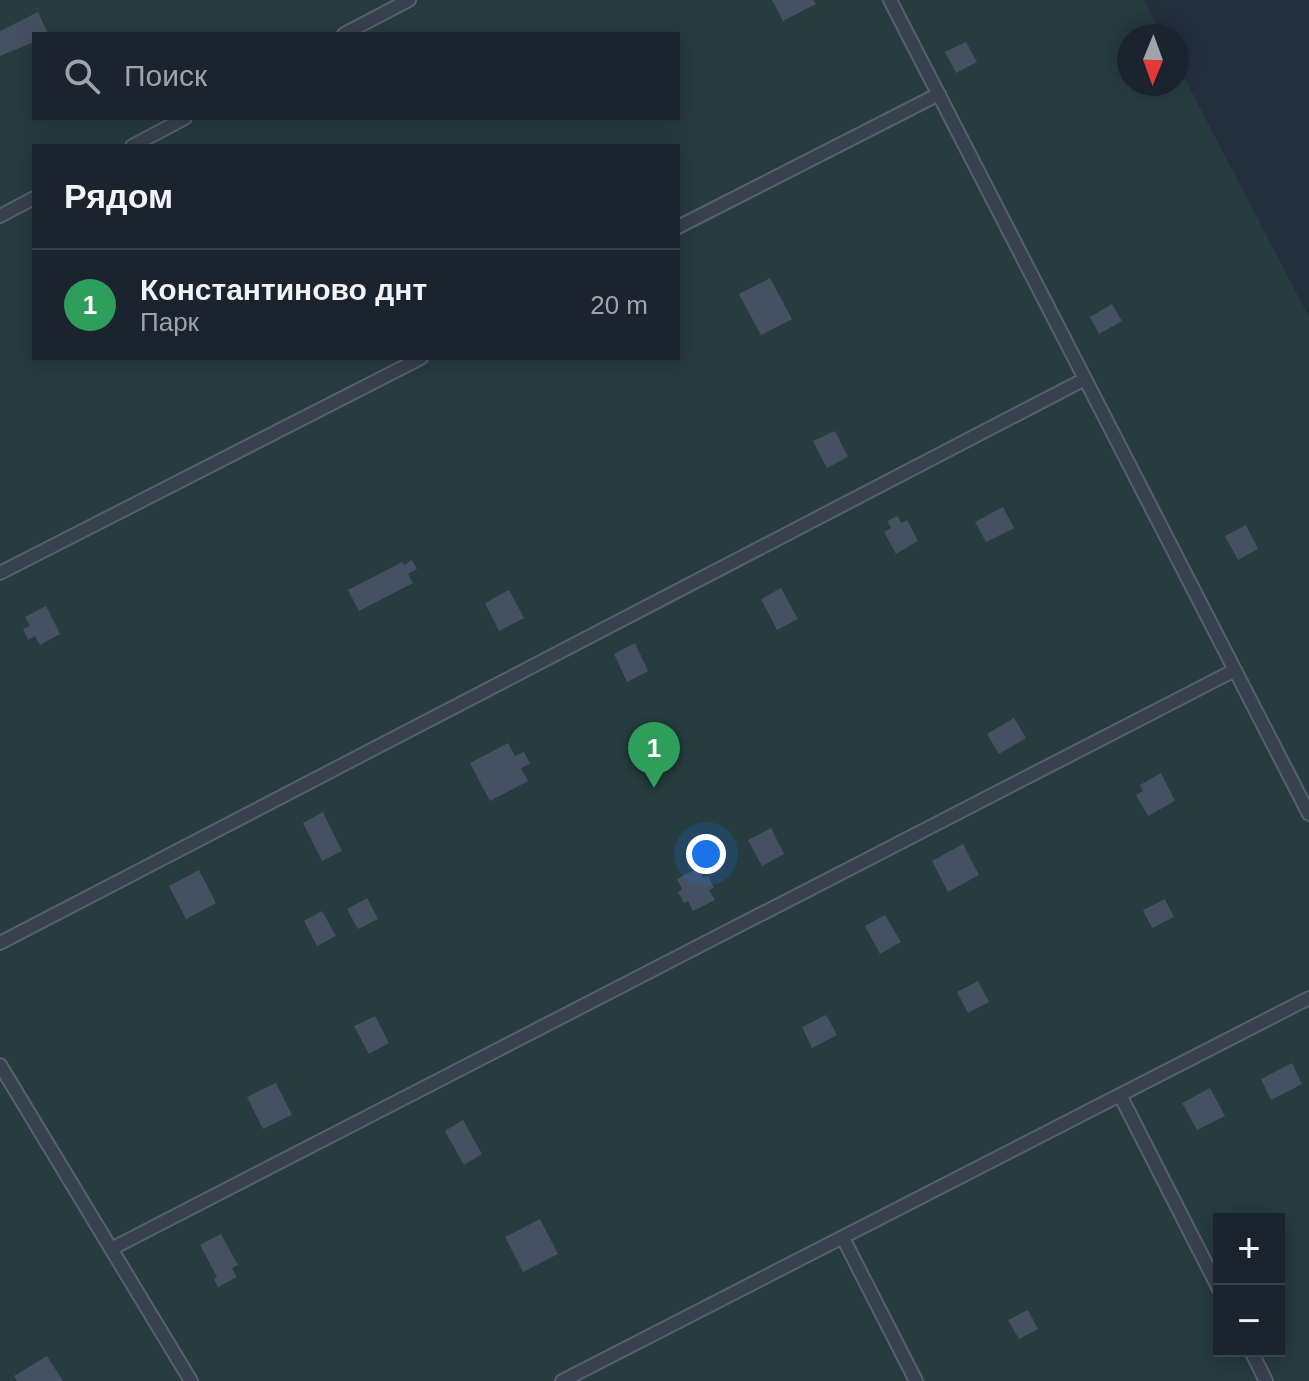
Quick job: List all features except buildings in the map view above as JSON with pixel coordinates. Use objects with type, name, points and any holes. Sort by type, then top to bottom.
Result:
[{"type":"lane","points":[[348,32],[409,0]]},
{"type":"lane","points":[[890,0],[1309,814]]},
{"type":"lane","points":[[680,226],[939,94]]},
{"type":"lane","points":[[136,144],[181,120]]},
{"type":"lane","points":[[0,216],[32,199]]},
{"type":"lane","points":[[0,573],[417,360]]},
{"type":"lane","points":[[0,943],[1085,379]]},
{"type":"lane","points":[[111,1249],[1235,670]]},
{"type":"lane","points":[[562,1381],[1309,998]]},
{"type":"lane","points":[[0,1065],[191,1381]]},
{"type":"lane","points":[[1120,1095],[1217,1285]]},
{"type":"lane","points":[[843,1238],[916,1381]]},
{"type":"lane","points":[[1254,1357],[1266,1381]]},
{"type":"green space","points":[[0,0],[1144,0],[1157,24],[1117,24],[1117,96],[1189,96],[1189,87],[1309,317],[1309,1381],[0,1381]]},
{"type":"place","name":"Константиново днт","points":[[654,788]]}]
